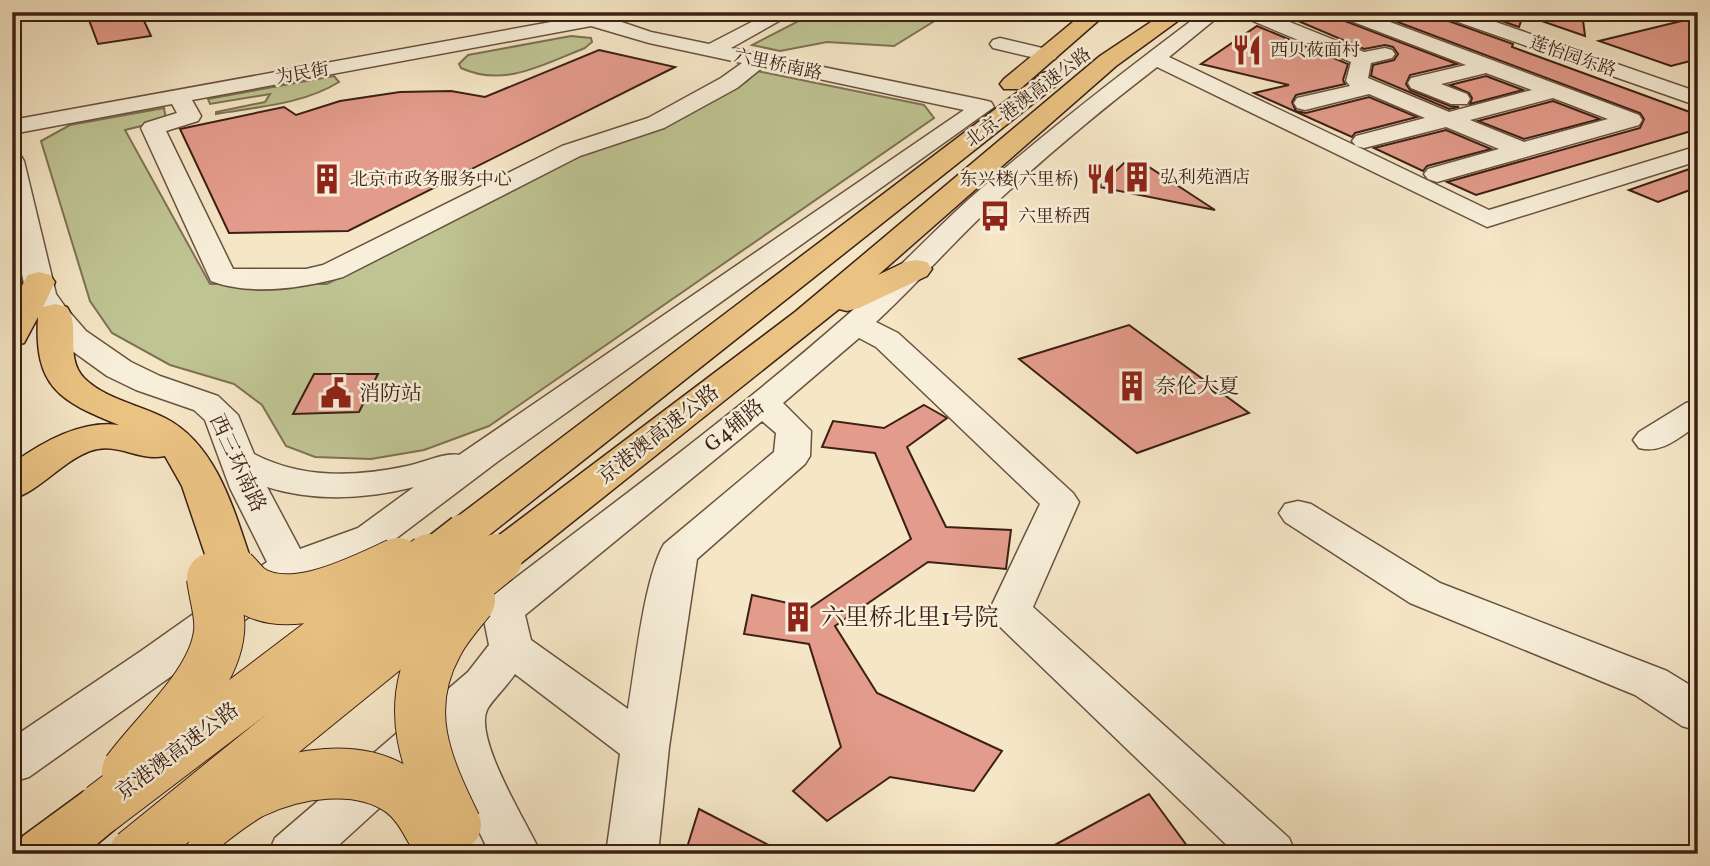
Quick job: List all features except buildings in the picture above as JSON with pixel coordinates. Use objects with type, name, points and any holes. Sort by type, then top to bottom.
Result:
[{"type":"highway","name":"北京-港澳高速公路","points":[[943,160],[1081,55],[1149,12]]},
{"type":"highway","name":"京港澳高速公路","points":[[43,854],[102,808],[483,545],[693,408],[807,319],[1108,61],[1180,12]]},
{"type":"highway","points":[[943,160],[983,107],[1048,55],[1106,16]]},
{"type":"highway","name":"京港澳高速公路","points":[[134,854],[483,545],[643,396],[943,160]]},
{"type":"highway","points":[[807,319],[916,269]]},
{"type":"highway","points":[[12,336],[47,298]]},
{"type":"highway","points":[[47,298],[55,352],[64,379],[73,390],[117,411],[139,418],[173,440],[196,469],[222,575],[218,638],[202,676],[164,726],[142,748],[102,808]]},
{"type":"highway","points":[[12,486],[38,461],[76,442],[109,434],[143,441],[160,450],[175,469],[222,575],[263,594],[292,599],[327,593],[483,545]]},
{"type":"highway","points":[[450,842],[417,726],[418,702],[423,677],[483,545]]},
{"type":"highway","points":[[165,854],[233,805],[261,790],[318,774],[346,774],[390,785],[450,842]]},
{"type":"street","points":[[429,43],[524,18],[516,12]]},
{"type":"street","points":[[712,50],[786,12]]},
{"type":"street","name":"G4辅路","points":[[293,854],[484,684],[507,629],[763,402],[856,324],[916,269],[975,208],[1084,112],[1153,57],[1216,12]]},
{"type":"street","points":[[1248,12],[1362,59],[1429,44]]},
{"type":"street","points":[[1366,20],[1320,30],[1300,22],[1345,12],[1630,120],[1437,174]]},
{"type":"street","name":"莲怡园东路","points":[[1448,12],[1698,99]]},
{"type":"street","name":"为民街","points":[[12,127],[179,96],[391,44],[429,43],[583,16]]},
{"type":"street","name":"六里桥南路","points":[[583,16],[649,37],[983,107]]},
{"type":"street","points":[[1337,49],[1404,34]]},
{"type":"street","points":[[1000,44],[1048,55]]},
{"type":"street","points":[[1153,57],[1487,219],[1698,153]]},
{"type":"street","points":[[179,96],[190,116],[153,128],[221,275],[232,279],[307,278],[332,271],[571,151],[656,123],[729,83],[760,59]]},
{"type":"street","points":[[1362,59],[1357,81],[1521,150]]},
{"type":"street","points":[[1485,110],[1419,83],[1488,66]]},
{"type":"street","points":[[1305,103],[1371,88]]},
{"type":"street","points":[[1364,141],[1555,92]]},
{"type":"street","points":[[12,764],[157,663],[289,566],[313,560],[372,537],[484,454],[983,107]]},
{"type":"street","name":"西三环南路","points":[[12,161],[47,298],[75,338],[119,369],[148,383],[213,407],[221,415],[249,488],[289,566]]},
{"type":"street","points":[[856,324],[887,340],[1060,502],[1010,611],[1271,854]]},
{"type":"street","points":[[632,854],[645,747],[669,593],[678,554],[792,456],[794,431],[763,402]]},
{"type":"street","points":[[1651,440],[1698,410]]},
{"type":"street","points":[[239,461],[255,470],[286,480],[358,485],[423,475],[484,454]]},
{"type":"street","points":[[1298,513],[1425,593],[1651,683],[1698,713]]},
{"type":"street","points":[[372,537],[507,629],[645,747]]},
{"type":"street","points":[[464,704],[461,721],[471,764],[516,854]]},
{"type":"green space","points":[[816,12],[949,12],[894,46],[827,42],[780,51],[752,45]]},
{"type":"green space","points":[[571,36],[591,38],[592,42],[585,48],[524,72],[493,76],[477,74],[461,68],[459,64],[468,55]]},
{"type":"green space","points":[[757,71],[924,105],[934,118],[489,426],[424,450],[371,459],[315,457],[286,446],[262,405],[234,384],[170,365],[112,333],[90,301],[41,141],[70,125],[164,108],[166,120],[125,130],[210,284],[327,284],[578,154],[663,127],[746,82]]},
{"type":"green space","points":[[334,76],[339,82],[325,89],[296,100],[264,107],[216,114],[265,102],[270,94],[210,104],[208,99]]},
{"type":"place","name":"西贝莜面村","points":[[1247,50]]},
{"type":"place","name":"弘利苑酒店","points":[[1137,177]]},
{"type":"place","name":"北京市政务服务中心","points":[[327,179]]},
{"type":"place","name":"东兴楼(六里桥)","points":[[1101,179]]},
{"type":"place","name":"六里桥西","points":[[995,216]]},
{"type":"place","name":"奈伦大夏","points":[[1132,386]]},
{"type":"place","name":"消防站","points":[[336,393]]},
{"type":"place","name":"六里桥北里1号院","points":[[798,617]]}]
